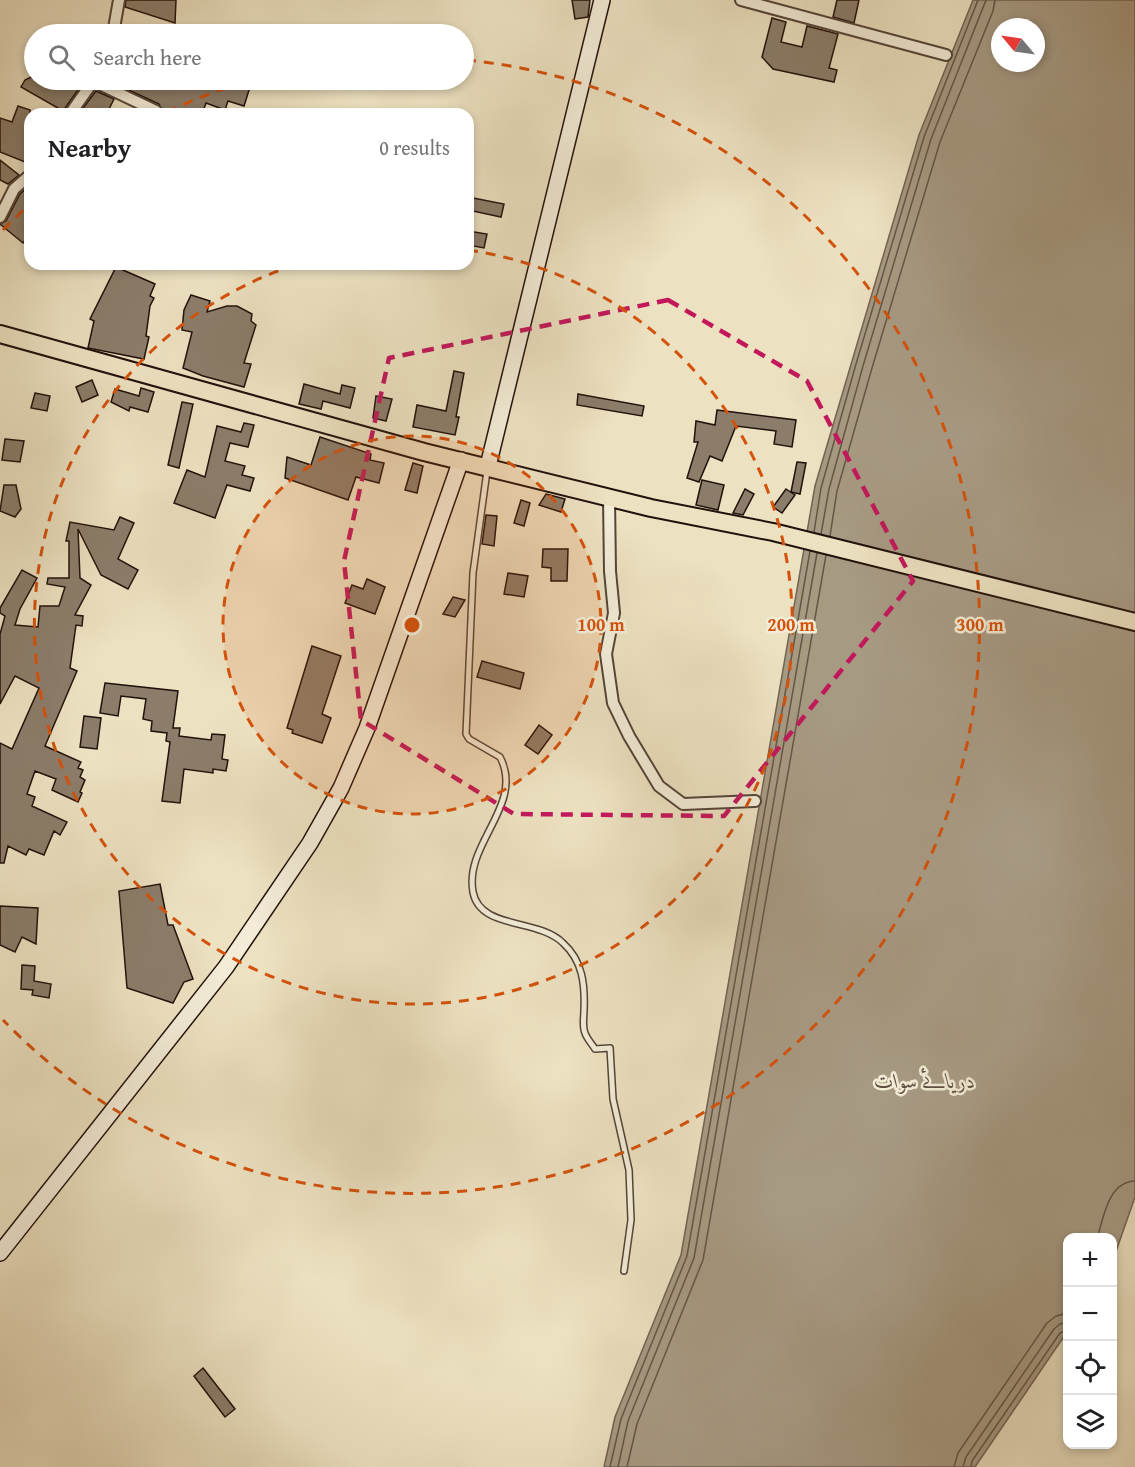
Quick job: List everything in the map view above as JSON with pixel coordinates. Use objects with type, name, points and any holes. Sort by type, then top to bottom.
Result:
[{"type":"main road","points":[[488,466],[602,0]]},
{"type":"main road","points":[[0,334],[609,498],[773,532],[1135,622]]},
{"type":"main road","points":[[0,1253],[226,967],[310,843],[340,788],[367,728],[461,460]]},
{"type":"street","points":[[115,24],[119,0]]},
{"type":"street","points":[[741,0],[946,55]]},
{"type":"street","points":[[74,108],[87,90]]},
{"type":"street","points":[[114,90],[150,108]]},
{"type":"street","points":[[0,216],[14,189],[24,180]]},
{"type":"street","points":[[609,498],[610,571],[614,613],[606,654],[613,702],[625,727],[659,786],[683,804],[755,801]]},
{"type":"lane","points":[[488,466],[473,573],[466,734],[469,739],[500,757],[507,779],[502,805],[484,839],[474,869],[472,891],[480,910],[489,916],[550,932],[572,953],[581,970],[584,983],[585,1033],[595,1049],[610,1048],[613,1099],[629,1170],[631,1220],[624,1271]]},
{"type":"highlighted area","points":[[668,300],[807,381],[913,581],[724,816],[514,814],[361,720],[344,561],[389,358]]},
{"type":"water","name":"دریائے سوات","points":[[973,0],[1135,0],[1135,1197],[1117,1249],[1117,1233],[1063,1233],[1063,1338],[975,1467],[604,1467],[615,1417],[681,1255],[815,486],[919,135]]},
{"type":"building","points":[[126,0],[176,0],[175,23],[125,7]]},
{"type":"building","points":[[572,0],[590,0],[588,17],[575,19]]},
{"type":"building","points":[[837,0],[859,0],[854,23],[833,17]]},
{"type":"building","points":[[772,18],[786,22],[781,42],[802,47],[807,26],[838,34],[829,68],[837,70],[834,82],[773,69],[762,57]]},
{"type":"building","points":[[26,90],[78,90],[65,108],[58,108]]},
{"type":"building","points":[[129,90],[249,90],[244,106],[228,101],[226,108],[206,103],[204,108],[161,108],[159,104]]},
{"type":"building","points":[[96,91],[114,99],[110,108],[83,108]]},
{"type":"building","points":[[18,106],[24,108],[24,162],[0,152],[0,118],[12,122]]},
{"type":"building","points":[[0,160],[19,175],[8,184],[0,180]]},
{"type":"building","points":[[24,190],[23,243],[0,224],[6,221]]},
{"type":"building","points":[[474,198],[504,204],[501,217],[474,211]]},
{"type":"building","points":[[474,232],[487,234],[484,248],[474,246]]},
{"type":"building","points":[[114,270],[123,270],[155,284],[150,296],[154,298],[150,306],[146,336],[149,337],[144,359],[88,348],[94,321],[90,319]]},
{"type":"building","points":[[191,295],[210,301],[207,312],[227,306],[237,306],[252,314],[251,321],[256,325],[244,363],[251,364],[244,387],[183,368],[192,332],[182,330],[184,310]]},
{"type":"building","points":[[454,371],[464,373],[455,435],[413,427],[417,405],[446,411]]},
{"type":"building","points":[[92,380],[98,395],[82,402],[76,387]]},
{"type":"building","points":[[304,384],[340,394],[342,385],[355,388],[350,408],[323,401],[321,409],[299,404]]},
{"type":"building","points":[[141,388],[154,392],[148,412],[130,407],[129,411],[111,402],[115,389],[139,396]]},
{"type":"building","points":[[35,393],[50,396],[47,411],[31,408]]},
{"type":"building","points":[[578,394],[644,406],[642,416],[577,405]]},
{"type":"building","points":[[376,396],[392,399],[386,421],[373,418]]},
{"type":"building","points":[[182,402],[193,404],[179,468],[168,465]]},
{"type":"building","points":[[717,410],[796,420],[792,447],[774,444],[776,431],[736,426],[722,461],[710,456],[699,482],[687,478],[698,442],[694,442],[696,421],[715,425]]},
{"type":"building","points":[[244,423],[254,425],[248,447],[230,443],[225,461],[245,466],[242,475],[254,478],[250,491],[227,485],[215,518],[174,503],[187,470],[205,477],[217,426],[241,432]]},
{"type":"building","points":[[320,437],[371,454],[370,460],[384,463],[379,483],[356,477],[348,500],[285,478],[287,457],[311,465]]},
{"type":"building","points":[[5,439],[24,441],[20,462],[2,460]]},
{"type":"building","points":[[797,462],[806,463],[800,494],[791,492]]},
{"type":"building","points":[[413,463],[423,466],[417,493],[405,490]]},
{"type":"building","points":[[702,480],[724,485],[718,510],[696,505]]},
{"type":"building","points":[[4,485],[16,485],[21,509],[15,517],[0,511]]},
{"type":"building","points":[[745,489],[754,494],[743,515],[733,513]]},
{"type":"building","points":[[786,489],[795,495],[782,513],[773,507]]},
{"type":"building","points":[[546,494],[565,499],[561,512],[539,505]]},
{"type":"building","points":[[521,500],[530,503],[524,526],[514,523]]},
{"type":"building","points":[[486,515],[497,516],[494,546],[482,544]]},
{"type":"building","points":[[120,517],[134,523],[118,559],[138,570],[128,589],[101,575],[78,529],[80,578],[91,585],[75,615],[83,616],[82,626],[76,625],[70,668],[77,671],[45,746],[81,762],[78,768],[83,770],[80,777],[85,780],[80,792],[82,793],[78,802],[52,790],[56,779],[35,771],[27,794],[35,797],[32,806],[67,822],[60,835],[54,831],[44,855],[29,849],[26,855],[8,846],[4,863],[0,863],[0,743],[12,749],[39,688],[15,676],[0,704],[0,634],[5,616],[0,613],[0,608],[22,570],[37,578],[20,609],[15,625],[38,627],[40,606],[59,606],[65,587],[47,584],[48,578],[69,578],[69,541],[66,541],[70,522],[114,530]]},
{"type":"building","points":[[543,549],[568,549],[567,581],[551,581],[551,568],[542,567]]},
{"type":"building","points":[[508,573],[528,576],[524,597],[504,594]]},
{"type":"building","points":[[367,579],[385,587],[375,614],[345,603],[352,585],[363,589]]},
{"type":"building","points":[[453,597],[465,600],[455,617],[443,614]]},
{"type":"building","points":[[312,646],[341,656],[322,714],[331,718],[322,743],[292,733],[293,730],[287,728]]},
{"type":"building","points":[[482,661],[524,673],[520,689],[477,677]]},
{"type":"building","points":[[105,683],[178,691],[173,728],[180,728],[179,736],[211,740],[212,734],[225,735],[222,759],[228,760],[226,771],[213,769],[213,773],[184,769],[180,803],[162,801],[170,742],[166,741],[167,733],[151,731],[152,721],[143,719],[146,699],[121,696],[118,716],[100,713]]},
{"type":"building","points":[[84,716],[101,718],[97,749],[80,747]]},
{"type":"building","points":[[539,725],[552,735],[538,754],[525,745]]},
{"type":"building","points":[[160,884],[168,925],[173,925],[193,979],[184,982],[173,1003],[127,988],[119,891]]},
{"type":"building","points":[[0,906],[38,908],[36,944],[22,937],[15,952],[0,945]]},
{"type":"building","points":[[22,965],[35,966],[34,981],[51,984],[49,998],[32,995],[33,990],[21,989]]},
{"type":"building","points":[[203,1368],[235,1409],[225,1417],[194,1376]]}]
